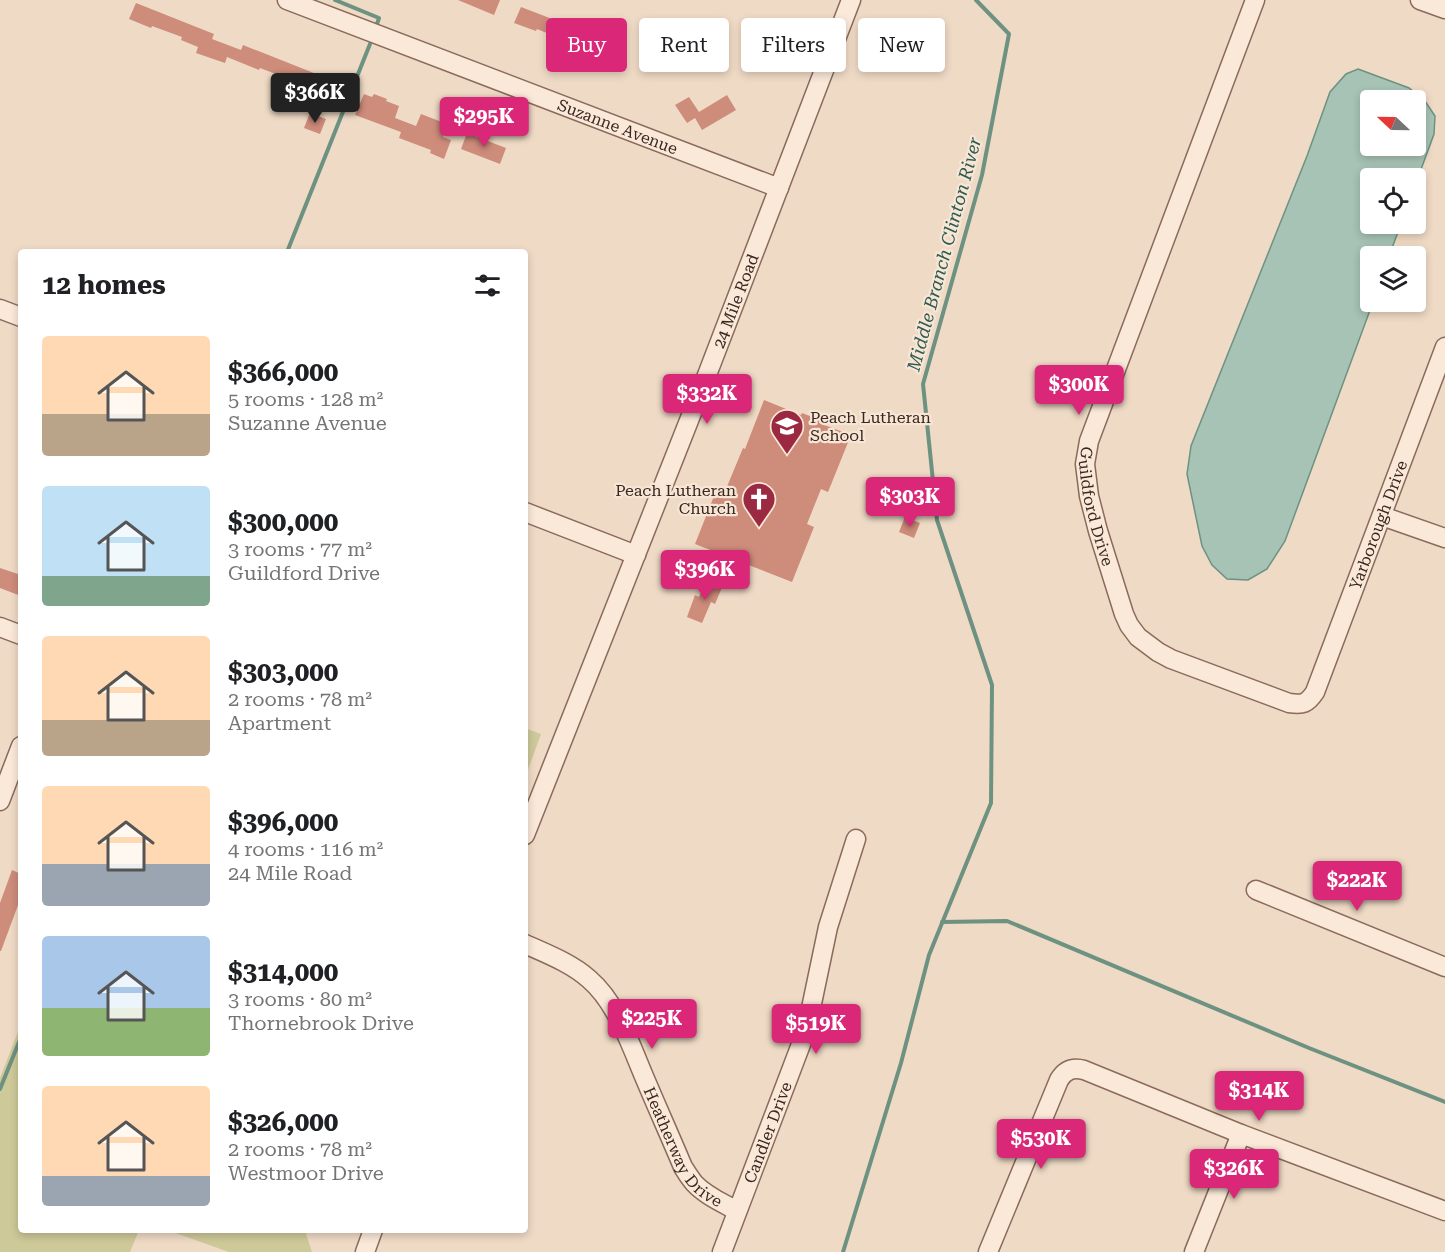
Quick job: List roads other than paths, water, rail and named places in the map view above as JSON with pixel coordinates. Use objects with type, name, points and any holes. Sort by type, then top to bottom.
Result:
[{"type":"street","name":"Suzanne Avenue","points":[[287,0],[779,188]]},
{"type":"street","name":"24 Mile Road","points":[[528,827],[707,375],[851,0]]},
{"type":"street","name":"Guildford Drive","points":[[1256,0],[1089,441],[1085,474],[1098,531],[1124,614],[1138,638],[1171,659],[1289,703],[1306,702]]},
{"type":"street","points":[[1420,0],[1445,9]]},
{"type":"street","points":[[0,309],[18,316]]},
{"type":"street","name":"Yarborough Drive","points":[[1306,702],[1315,692],[1445,347]]},
{"type":"street","points":[[528,513],[636,555]]},
{"type":"street","points":[[1382,516],[1445,538]]},
{"type":"street","points":[[0,627],[18,634]]},
{"type":"street","points":[[0,801],[18,754]]},
{"type":"street","name":"Candler Drive","points":[[722,1252],[803,1039],[828,927],[856,839]]},
{"type":"street","points":[[1256,890],[1445,967]]},
{"type":"street","name":"Heatherway Drive","points":[[528,945],[576,970],[598,988],[624,1030],[683,1167],[701,1189],[737,1211]]},
{"type":"street","points":[[988,1252],[1059,1080],[1069,1069],[1084,1070],[1241,1134],[1445,1211]]},
{"type":"street","points":[[1194,1252],[1241,1134]]},
{"type":"street","points":[[365,1252],[372,1233]]},
{"type":"waterway","points":[[335,0],[379,18],[377,24]]},
{"type":"waterway","name":"Middle Branch Clinton River","points":[[843,1252],[901,1063],[929,955],[991,803],[992,685],[937,520],[923,384],[982,175],[1009,34],[976,0]]},
{"type":"waterway","points":[[288,249],[370,44]]},
{"type":"waterway","points":[[942,922],[1007,921],[1309,1048],[1445,1102]]},
{"type":"waterway","points":[[0,1089],[18,1044]]},
{"type":"place","name":"Peach Lutheran School","points":[[787,455]]},
{"type":"place","name":"Peach Lutheran Church","points":[[759,528]]}]
